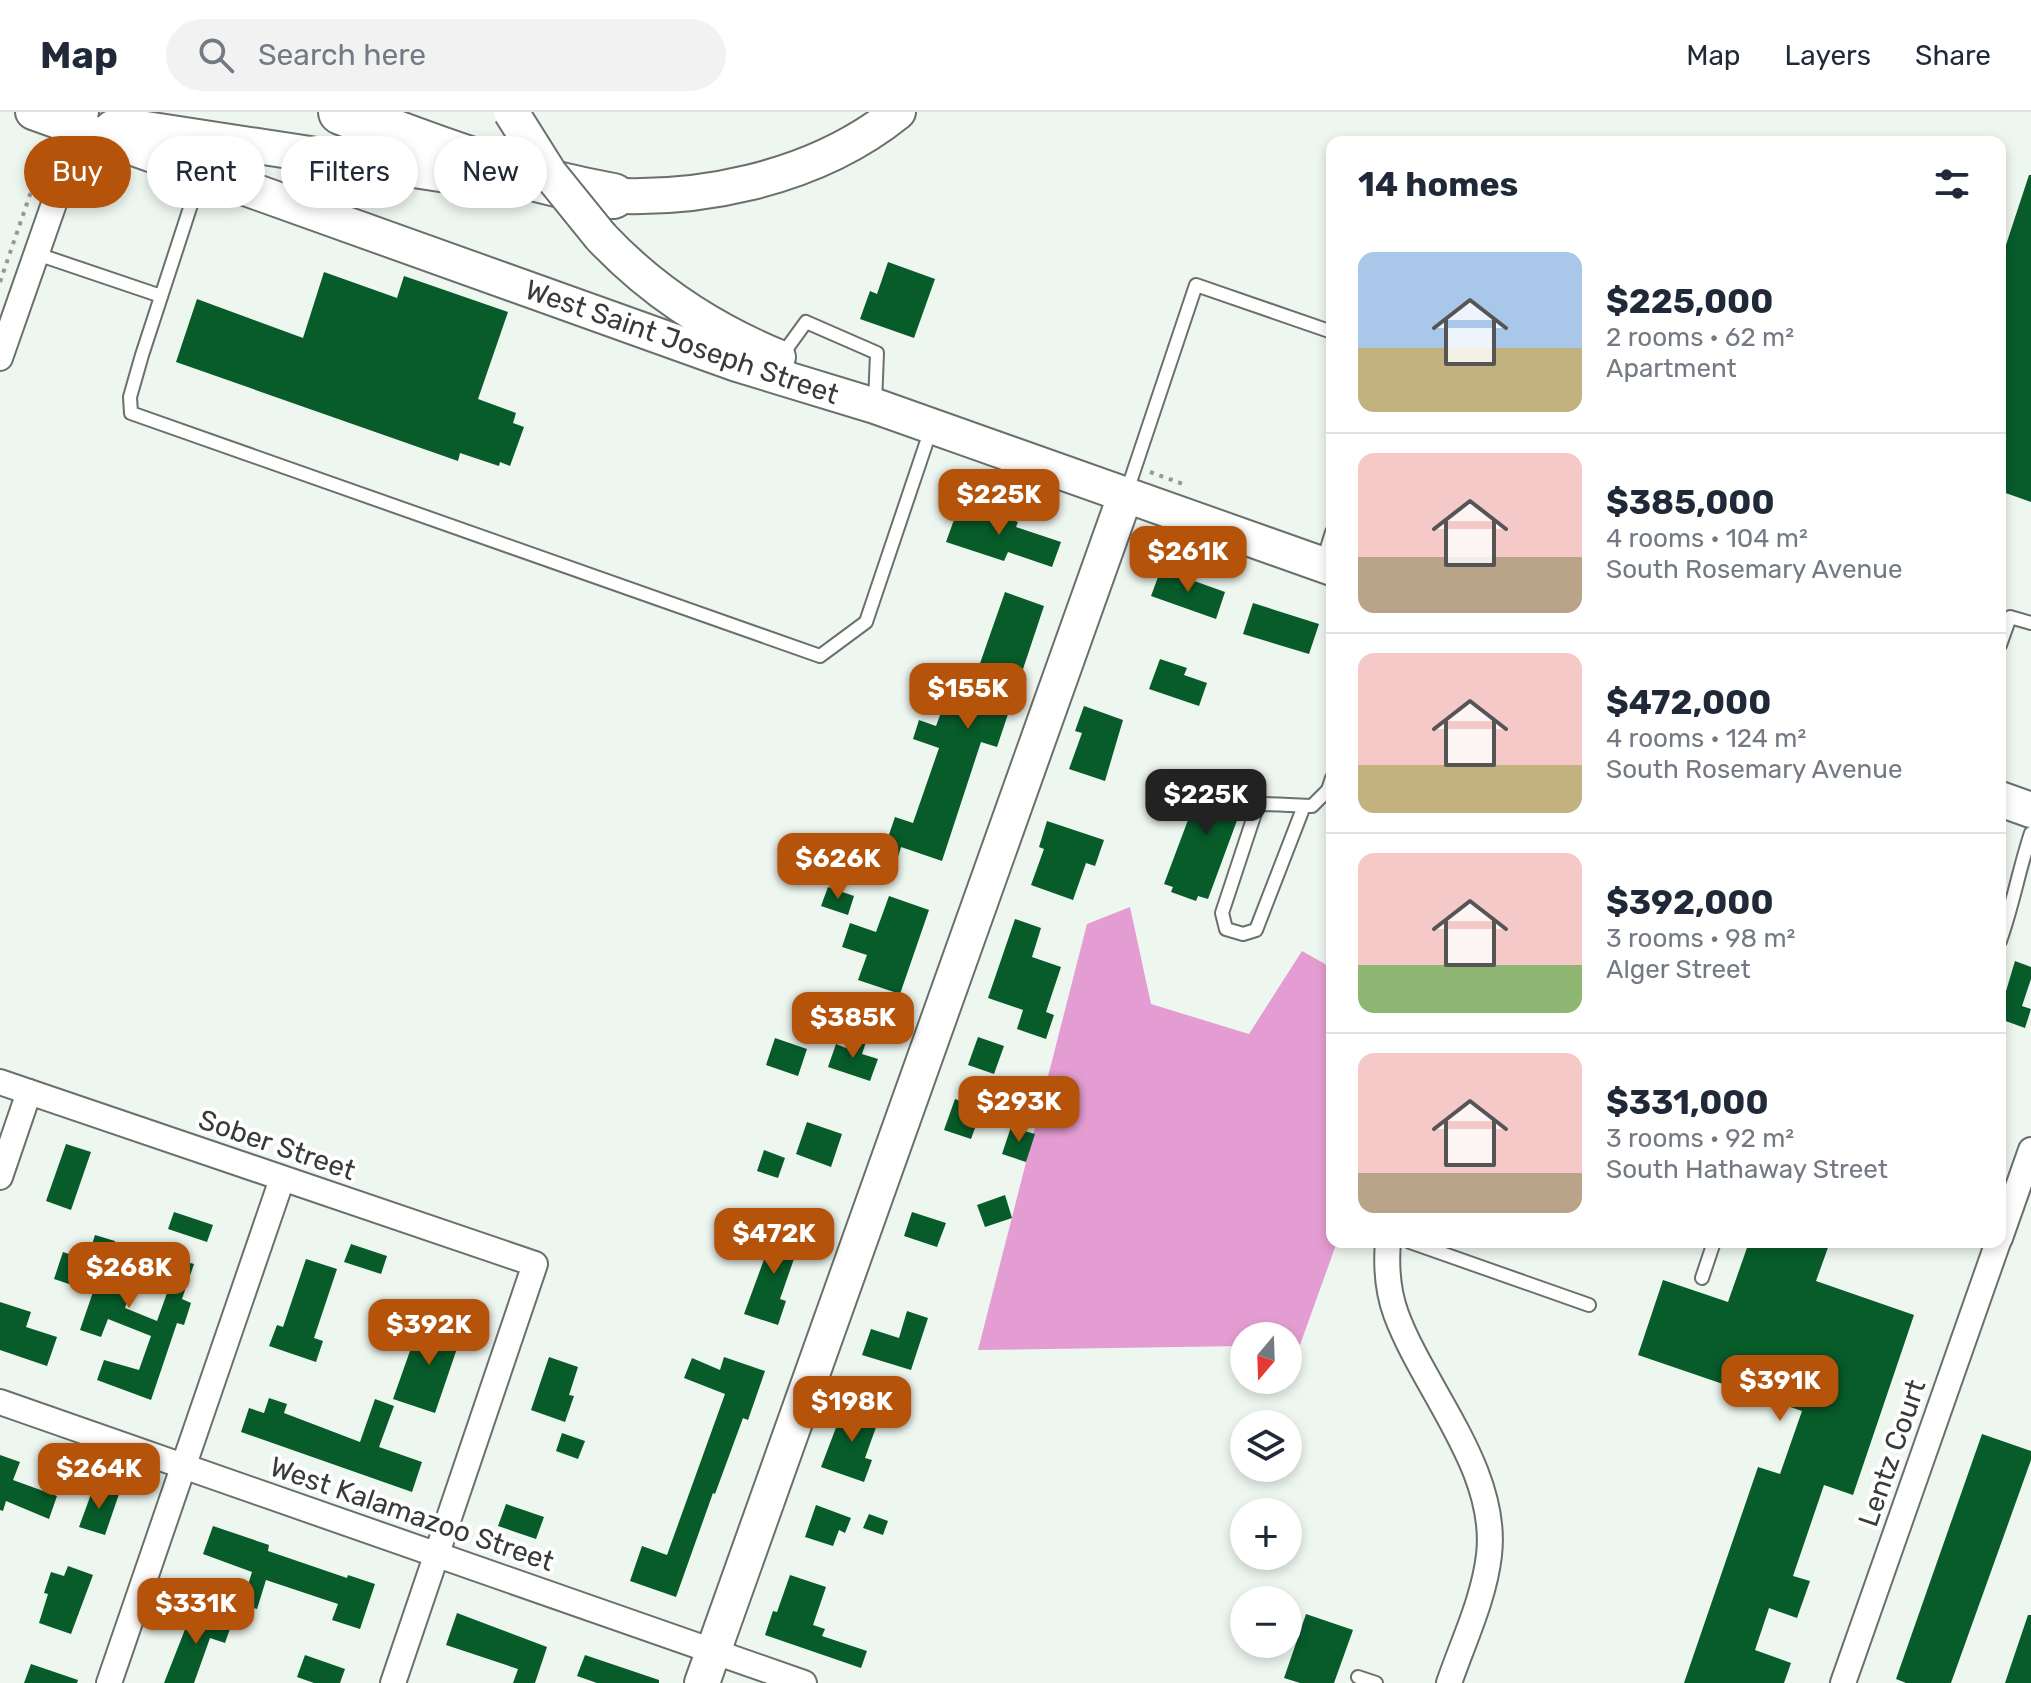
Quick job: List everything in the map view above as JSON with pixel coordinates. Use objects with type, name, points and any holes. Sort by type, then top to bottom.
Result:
[{"type":"highway","points":[[341,112],[484,166],[613,196]]},
{"type":"street","name":"West Saint Joseph Street","points":[[33,112],[83,120],[147,148]]},
{"type":"street","points":[[511,112],[550,174],[601,237],[636,273],[719,330],[875,406]]},
{"type":"street","points":[[0,358],[83,120],[464,178],[613,196],[697,192],[775,175],[835,151],[898,112]]},
{"type":"street","name":"West Saint Joseph Street","points":[[265,194],[722,359],[875,406],[1326,566]]},
{"type":"street","points":[[702,1683],[1125,496]]},
{"type":"street","points":[[2006,801],[2031,810]]},
{"type":"street","name":"Sober Street","points":[[0,1082],[535,1264],[437,1555]]},
{"type":"street","points":[[0,1177],[29,1092]]},
{"type":"street","name":"Lentz Court","points":[[2006,1220],[2031,1150]]},
{"type":"street","points":[[109,1683],[282,1179]]},
{"type":"street","points":[[1388,1248],[1389,1286],[1396,1314],[1468,1455],[1488,1518],[1490,1554],[1485,1576],[1449,1683]]},
{"type":"street","name":"Lentz Court","points":[[1843,1683],[1996,1248]]},
{"type":"street","name":"West Kalamazoo Street","points":[[0,1402],[804,1683]]},
{"type":"street","points":[[393,1683],[437,1555]]},
{"type":"lane","points":[[189,208],[130,397],[131,413],[820,656],[866,622],[932,426]]},
{"type":"lane","points":[[37,254],[161,296]]},
{"type":"lane","points":[[1125,496],[1196,285],[1326,330]]},
{"type":"lane","points":[[780,358],[806,322],[877,353],[875,406]]},
{"type":"lane","points":[[2006,628],[2010,617],[2031,623]]},
{"type":"lane","points":[[1304,806],[1256,930],[1243,934],[1226,929],[1222,913],[1258,804],[1312,806],[1326,792]]},
{"type":"lane","points":[[2006,924],[2019,867],[2031,833]]},
{"type":"lane","points":[[1441,1248],[1589,1305]]},
{"type":"lane","points":[[1702,1278],[1712,1248]]},
{"type":"lane","points":[[1358,1677],[1376,1683]]},
{"type":"shaded area","points":[[1130,907],[1151,1004],[1249,1034],[1302,951],[1326,965],[1326,1248],[1335,1248],[1302,1339],[1302,1322],[1230,1322],[1230,1346],[978,1350],[1087,924]]},
{"type":"building","points":[[2031,175],[2031,502],[2006,493],[2006,245]]},
{"type":"building","points":[[888,262],[935,279],[914,338],[860,319],[870,291],[877,294]]},
{"type":"building","points":[[324,272],[397,298],[404,276],[508,312],[478,399],[516,413],[513,423],[524,427],[510,466],[500,462],[499,466],[460,453],[458,461],[176,362],[197,299],[303,338]]},
{"type":"building","points":[[960,503],[1018,522],[1016,527],[1061,542],[1052,567],[1008,552],[1004,561],[946,542]]},
{"type":"building","points":[[1161,569],[1225,592],[1216,619],[1151,596]]},
{"type":"building","points":[[1005,592],[1044,606],[997,747],[981,742],[942,861],[901,847],[897,860],[882,855],[895,817],[913,823],[939,748],[913,739],[919,720],[936,726],[945,702],[964,709]]},
{"type":"building","points":[[1253,603],[1319,624],[1309,654],[1243,634]]},
{"type":"building","points":[[1160,659],[1187,668],[1184,675],[1207,683],[1199,706],[1149,689]]},
{"type":"building","points":[[1084,706],[1123,720],[1105,781],[1069,769],[1082,733],[1075,731]]},
{"type":"building","points":[[1206,772],[1249,788],[1208,899],[1198,896],[1196,901],[1171,892],[1173,887],[1164,884]]},
{"type":"building","points":[[1047,821],[1104,840],[1095,866],[1086,863],[1073,900],[1031,885],[1044,849],[1039,847]]},
{"type":"building","points":[[828,887],[854,896],[848,915],[821,906]]},
{"type":"building","points":[[889,896],[929,910],[900,994],[858,980],[867,955],[842,947],[850,923],[876,932]]},
{"type":"building","points":[[1015,919],[1041,928],[1032,957],[1061,967],[1046,1012],[1054,1015],[1046,1039],[1017,1029],[1023,1010],[988,998]]},
{"type":"building","points":[[2015,961],[2031,967],[2031,979],[2022,1006],[2031,1009],[2025,1028],[2006,1021],[2006,991]]},
{"type":"building","points":[[850,1036],[866,1042],[862,1054],[878,1059],[870,1081],[828,1067],[836,1044],[846,1048]]},
{"type":"building","points":[[978,1037],[1004,1046],[994,1074],[968,1065]]},
{"type":"building","points":[[775,1038],[807,1049],[798,1076],[766,1065]]},
{"type":"building","points":[[955,1099],[982,1109],[971,1139],[944,1130]]},
{"type":"building","points":[[807,1122],[842,1134],[831,1167],[796,1154]]},
{"type":"building","points":[[1011,1127],[1035,1134],[1026,1162],[1002,1154]]},
{"type":"building","points":[[66,1144],[91,1152],[71,1210],[46,1201]]},
{"type":"building","points":[[764,1150],[785,1158],[778,1178],[757,1171]]},
{"type":"building","points":[[1005,1195],[1012,1218],[985,1227],[977,1205]]},
{"type":"building","points":[[174,1212],[213,1225],[207,1242],[168,1229]]},
{"type":"building","points":[[912,1212],[946,1223],[937,1247],[904,1236]]},
{"type":"building","points":[[777,1224],[803,1233],[780,1299],[786,1301],[778,1325],[744,1314]]},
{"type":"building","points":[[95,1235],[115,1241],[108,1267],[136,1276],[125,1308],[157,1321],[171,1282],[145,1273],[153,1252],[194,1264],[182,1299],[191,1303],[184,1325],[177,1323],[151,1400],[97,1380],[104,1360],[139,1370],[151,1336],[108,1319],[101,1337],[80,1330],[93,1292],[54,1279],[63,1252],[87,1260]]},
{"type":"building","points":[[351,1244],[387,1256],[381,1274],[344,1262]]},
{"type":"building","points":[[1747,1248],[1828,1248],[1816,1281],[1914,1315],[1853,1495],[1824,1485],[1793,1576],[1810,1581],[1797,1618],[1769,1608],[1755,1650],[1791,1663],[1784,1683],[1684,1683],[1758,1467],[1780,1474],[1802,1411],[1638,1355],[1663,1280],[1728,1302]]},
{"type":"building","points":[[306,1259],[337,1269],[314,1338],[323,1341],[316,1362],[269,1346],[277,1325],[283,1327]]},
{"type":"building","points":[[0,1302],[31,1312],[26,1327],[57,1337],[47,1366],[0,1350]]},
{"type":"building","points":[[907,1311],[928,1318],[911,1370],[862,1355],[871,1329],[899,1338]]},
{"type":"building","points":[[442,1317],[465,1325],[435,1413],[393,1399],[416,1334],[434,1340]]},
{"type":"building","points":[[549,1357],[578,1367],[569,1395],[574,1396],[565,1422],[531,1410]]},
{"type":"building","points":[[724,1357],[765,1371],[748,1420],[743,1418],[713,1493],[676,1597],[630,1581],[642,1546],[667,1555],[725,1394],[684,1378],[692,1358],[720,1370]]},
{"type":"building","points":[[269,1398],[287,1404],[284,1413],[360,1442],[375,1399],[394,1406],[379,1447],[422,1462],[412,1492],[241,1432],[249,1408],[264,1413]]},
{"type":"building","points":[[845,1404],[880,1416],[865,1458],[872,1460],[864,1482],[821,1467]]},
{"type":"building","points":[[562,1433],[585,1441],[578,1459],[556,1451]]},
{"type":"building","points":[[1982,1434],[2031,1451],[2031,1460],[1951,1683],[1906,1683],[1896,1679]]},
{"type":"building","points":[[0,1455],[20,1462],[13,1480],[57,1496],[49,1519],[6,1501],[3,1511],[0,1510]]},
{"type":"building","points":[[94,1486],[119,1494],[105,1535],[79,1527]]},
{"type":"building","points":[[506,1504],[544,1517],[536,1539],[498,1526]]},
{"type":"building","points":[[816,1505],[851,1518],[845,1533],[839,1530],[833,1546],[805,1537]]},
{"type":"building","points":[[869,1514],[888,1521],[883,1535],[863,1528]]},
{"type":"building","points":[[213,1526],[269,1545],[268,1551],[347,1578],[348,1575],[375,1584],[360,1629],[332,1620],[338,1604],[266,1580],[257,1609],[242,1604],[252,1572],[203,1554]]},
{"type":"building","points":[[68,1566],[93,1575],[71,1634],[39,1623],[51,1572],[64,1576]]},
{"type":"building","points":[[790,1575],[826,1587],[813,1625],[825,1629],[822,1636],[867,1651],[861,1668],[765,1635]]},
{"type":"building","points":[[193,1609],[232,1623],[225,1643],[210,1638],[194,1683],[164,1683]]},
{"type":"building","points":[[457,1613],[547,1647],[535,1683],[513,1683],[518,1669],[446,1645]]},
{"type":"building","points":[[1306,1614],[1353,1630],[1334,1683],[1300,1683],[1284,1678],[1291,1658],[1302,1658],[1302,1626]]},
{"type":"building","points":[[2028,1615],[2031,1615],[2031,1683],[2005,1683]]},
{"type":"building","points":[[305,1655],[345,1669],[340,1683],[314,1683],[297,1677]]},
{"type":"building","points":[[585,1655],[659,1680],[659,1683],[597,1683],[577,1676]]},
{"type":"building","points":[[31,1664],[78,1680],[77,1683],[24,1683]]}]
